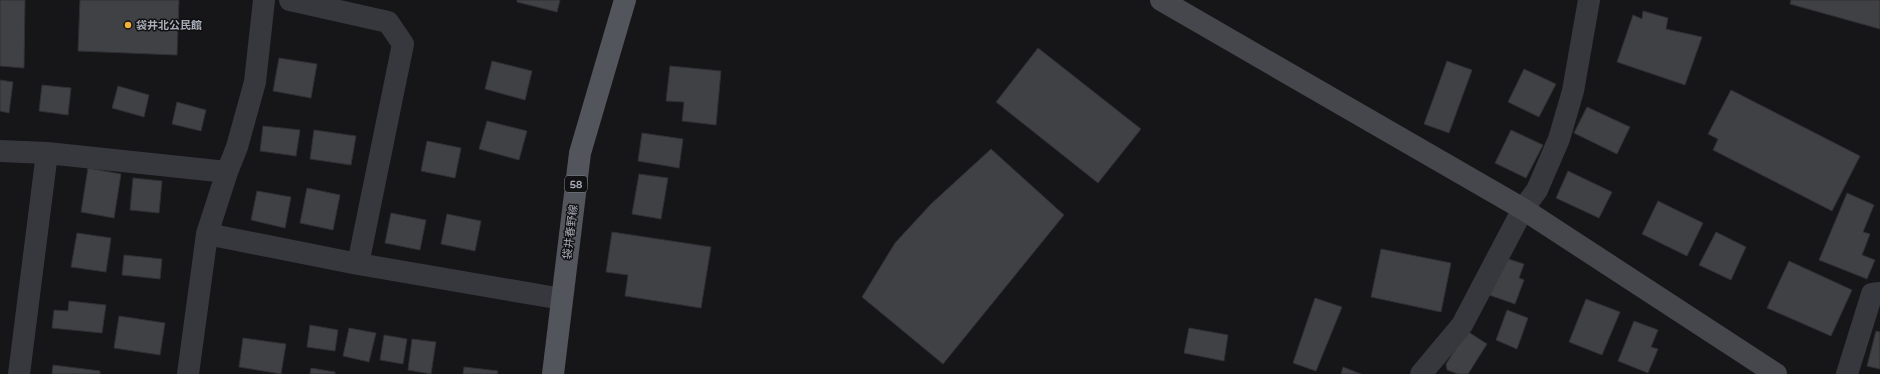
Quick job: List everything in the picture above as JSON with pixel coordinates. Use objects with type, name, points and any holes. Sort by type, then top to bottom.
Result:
[{"type":"main road","name":"袋井春野線","points":[[553,374],[580,153],[625,0]]},
{"type":"street","points":[[188,374],[207,234],[227,172],[237,147],[255,82],[264,0]]},
{"type":"street","points":[[290,0],[388,22],[403,44],[358,264]]},
{"type":"street","points":[[1161,0],[1523,209],[1776,374]]},
{"type":"street","points":[[1421,374],[1462,325],[1523,209],[1537,190],[1558,139],[1573,91],[1589,0]]},
{"type":"street","points":[[0,151],[47,153],[227,172]]},
{"type":"street","points":[[19,374],[47,153]]},
{"type":"street","points":[[207,234],[358,264],[562,299]]},
{"type":"street","points":[[1846,374],[1872,294],[1880,293]]},
{"type":"building","points":[[0,0],[25,0],[24,68],[0,66]]},
{"type":"building","name":"袋井北公民館","points":[[80,0],[179,0],[177,55],[78,51]]},
{"type":"building","points":[[517,0],[560,0],[557,12],[517,2]]},
{"type":"building","points":[[1791,0],[1880,0],[1880,29],[1790,4]]},
{"type":"building","points":[[1643,11],[1668,18],[1666,29],[1702,37],[1685,85],[1617,62],[1633,15],[1642,19]]},
{"type":"building","points":[[1038,48],[1141,129],[1098,183],[996,102]]},
{"type":"building","points":[[279,58],[317,64],[311,98],[273,91]]},
{"type":"building","points":[[492,61],[532,71],[525,100],[485,89]]},
{"type":"building","points":[[1447,61],[1472,70],[1449,133],[1424,124]]},
{"type":"building","points":[[670,66],[721,71],[716,125],[682,121],[684,102],[666,101]]},
{"type":"building","points":[[1524,69],[1556,84],[1539,117],[1508,102]]},
{"type":"building","points":[[0,80],[13,82],[9,113],[0,111]]},
{"type":"building","points":[[42,85],[71,88],[68,115],[39,111]]},
{"type":"building","points":[[118,86],[149,95],[144,117],[112,108]]},
{"type":"building","points":[[1731,90],[1860,156],[1832,211],[1713,150],[1718,139],[1708,134]]},
{"type":"building","points":[[177,102],[206,110],[201,131],[172,124]]},
{"type":"building","points":[[1587,107],[1630,127],[1617,154],[1574,133]]},
{"type":"building","points":[[487,121],[527,131],[519,160],[479,149]]},
{"type":"building","points":[[263,126],[300,130],[296,156],[260,151]]},
{"type":"building","points":[[314,130],[356,136],[351,165],[310,159]]},
{"type":"building","points":[[1511,130],[1543,145],[1526,178],[1495,163]]},
{"type":"building","points":[[642,133],[683,139],[679,168],[638,161]]},
{"type":"building","points":[[427,141],[461,148],[455,178],[421,171]]},
{"type":"building","points":[[991,149],[1064,215],[943,364],[862,297],[895,243],[931,204]]},
{"type":"building","points":[[88,168],[121,174],[114,218],[81,212]]},
{"type":"building","points":[[1568,171],[1612,192],[1599,218],[1556,198]]},
{"type":"building","points":[[639,174],[668,178],[661,219],[632,214]]},
{"type":"building","points":[[133,178],[162,181],[159,213],[130,210]]},
{"type":"building","points":[[307,188],[340,195],[333,230],[300,223]]},
{"type":"building","points":[[257,191],[291,197],[285,228],[251,220]]},
{"type":"building","points":[[1847,193],[1874,205],[1863,232],[1870,234],[1862,255],[1875,260],[1867,279],[1819,260]]},
{"type":"building","points":[[1658,201],[1703,223],[1687,256],[1642,234]]},
{"type":"building","points":[[391,213],[426,220],[420,250],[385,243]]},
{"type":"building","points":[[447,214],[481,221],[475,251],[441,244]]},
{"type":"building","points":[[612,232],[711,247],[701,308],[625,296],[628,275],[606,272]]},
{"type":"building","points":[[1716,232],[1746,247],[1731,280],[1699,265]]},
{"type":"building","points":[[77,233],[111,238],[106,272],[71,267]]},
{"type":"building","points":[[1381,249],[1451,263],[1441,312],[1371,297]]},
{"type":"building","points":[[124,255],[162,259],[160,279],[122,275]]},
{"type":"building","points":[[1502,257],[1524,264],[1519,278],[1524,280],[1515,304],[1489,295]]},
{"type":"building","points":[[1789,261],[1852,290],[1831,336],[1767,308]]},
{"type":"building","points":[[1315,298],[1342,307],[1316,371],[1293,363]]},
{"type":"building","points":[[1586,299],[1620,312],[1602,355],[1569,342]]},
{"type":"building","points":[[69,301],[106,305],[102,333],[52,328],[54,310],[68,311]]},
{"type":"building","points":[[1507,310],[1528,318],[1517,349],[1496,340]]},
{"type":"building","points":[[119,316],[165,323],[160,355],[114,348]]},
{"type":"building","points":[[1634,321],[1658,330],[1651,347],[1658,349],[1648,373],[1618,361]]},
{"type":"building","points":[[310,325],[338,330],[335,351],[307,347]]},
{"type":"building","points":[[349,328],[376,333],[369,362],[343,356]]},
{"type":"building","points":[[1189,328],[1228,335],[1224,361],[1184,353]]},
{"type":"building","points":[[1467,331],[1487,344],[1468,374],[1458,374],[1447,370],[1446,364]]},
{"type":"building","points":[[1876,331],[1880,332],[1880,369],[1867,366]]},
{"type":"building","points":[[384,335],[407,339],[403,364],[380,360]]},
{"type":"building","points":[[243,338],[286,344],[281,374],[239,367]]},
{"type":"building","points":[[412,339],[436,342],[431,374],[408,370]]},
{"type":"building","points":[[53,365],[100,371],[100,374],[52,374]]},
{"type":"building","points":[[464,367],[498,371],[497,374],[463,374]]},
{"type":"building","points":[[1343,367],[1361,374],[1341,374]]},
{"type":"building","points":[[311,368],[335,372],[335,374],[310,374]]},
{"type":"place","name":"袋井北公民館","points":[[128,25]]}]
